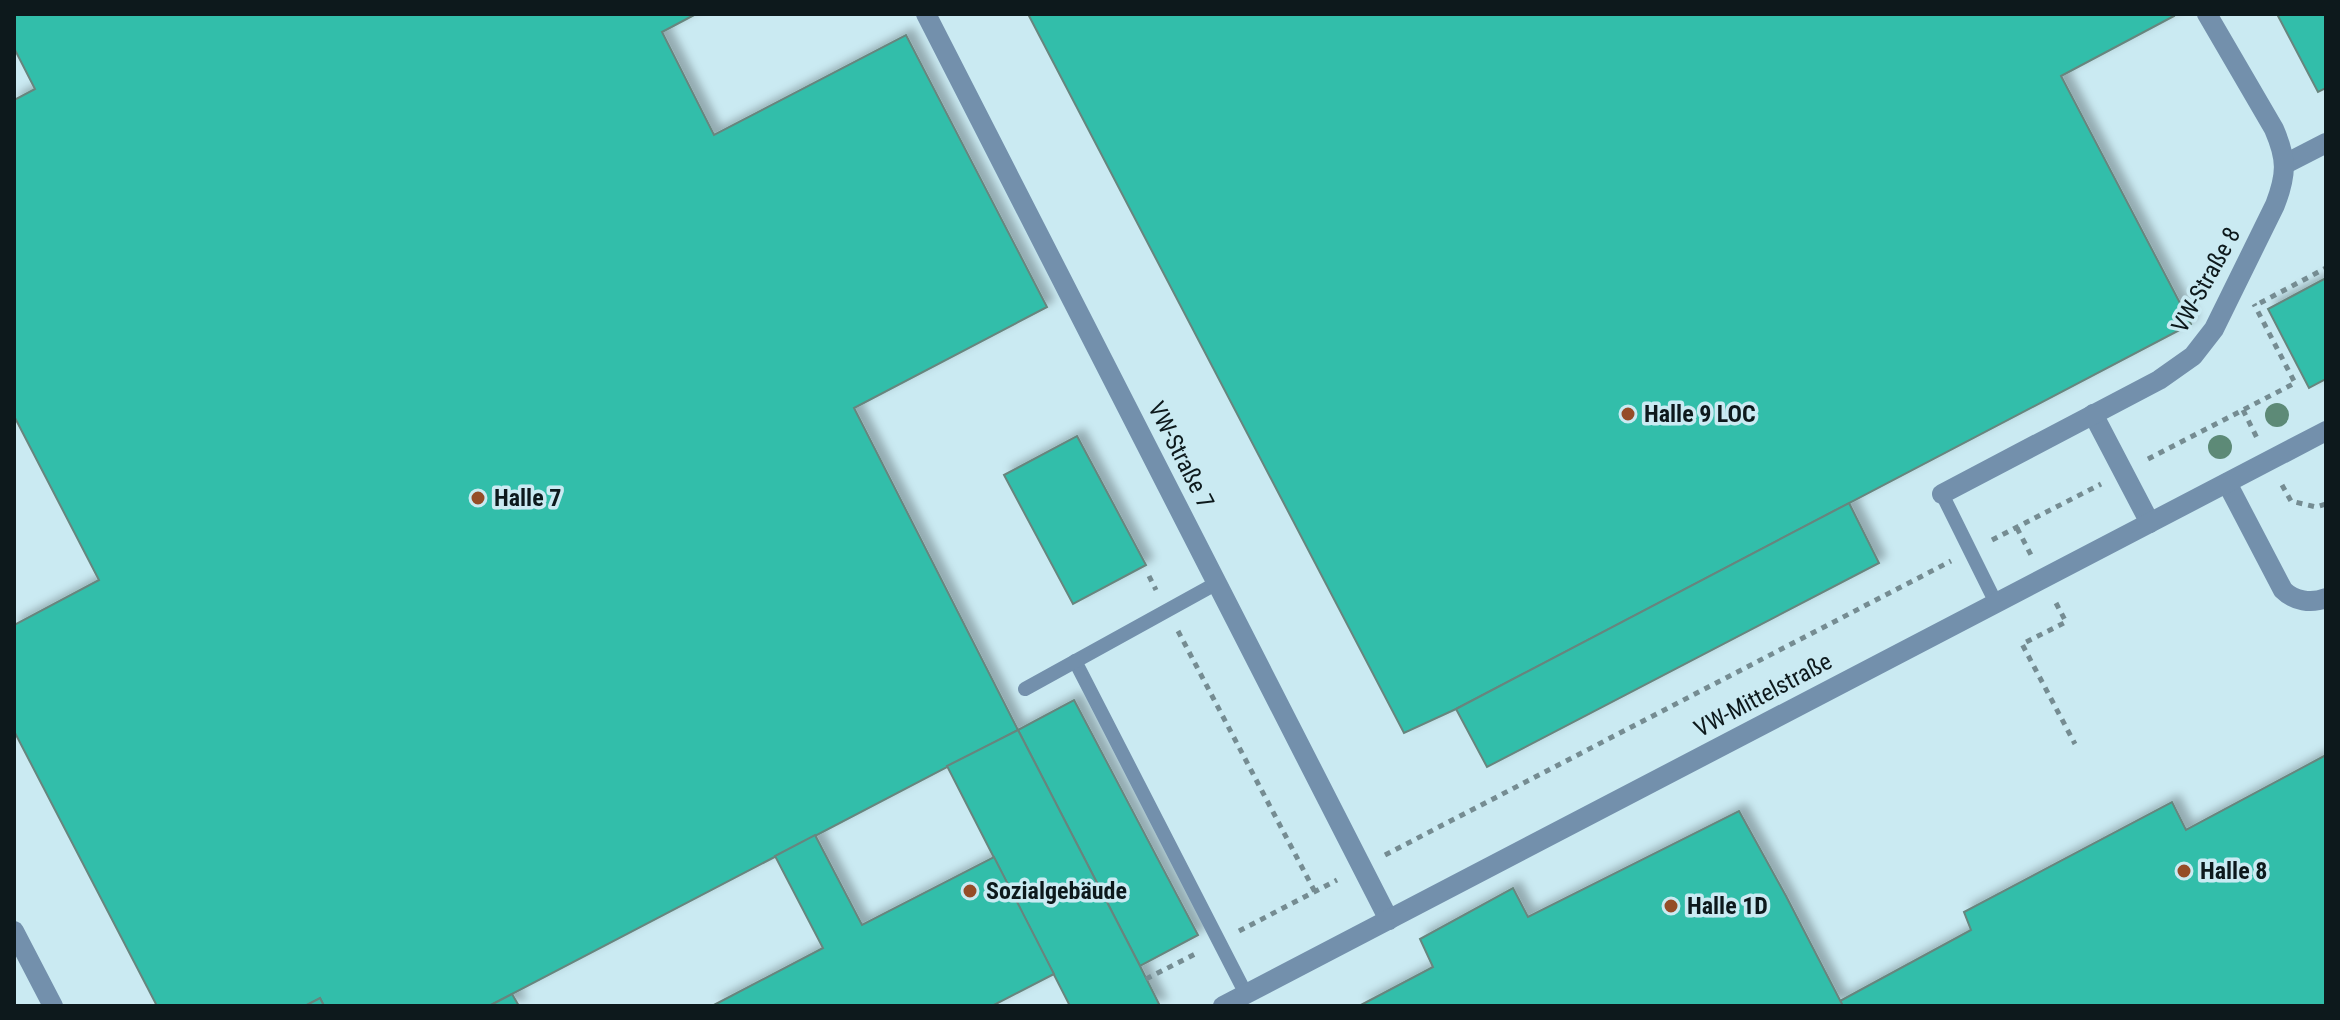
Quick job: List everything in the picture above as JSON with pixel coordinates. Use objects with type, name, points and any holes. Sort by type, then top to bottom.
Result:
[{"type":"street","name":"VW-Straße 7","points":[[926,14],[1389,920]]},
{"type":"street","points":[[2207,14],[2274,129],[2285,164],[2326,143]]},
{"type":"street","name":"VW-Straße 8","points":[[1942,494],[2168,374],[2193,356],[2214,329],[2275,205],[2283,184],[2285,164]]},
{"type":"street","points":[[2093,414],[2150,523]]},
{"type":"street","name":"VW-Mittelstraße","points":[[1223,1006],[2326,431]]},
{"type":"street","points":[[2227,483],[2283,590],[2303,601],[2326,598]]},
{"type":"street","points":[[14,931],[53,1006]]},
{"type":"lane","points":[[1942,494],[1996,603]]},
{"type":"lane","points":[[1025,689],[1217,583]]},
{"type":"lane","points":[[1075,661],[1246,994]]},
{"type":"path","points":[[1146,979],[2295,383],[2255,305],[2326,268]]},
{"type":"path","points":[[2017,528],[2066,622],[2022,644],[2075,744]]},
{"type":"path","points":[[1149,576],[1315,892]]},
{"type":"building","name":"Halle 7","points":[[14,14],[696,14],[662,32],[714,135],[906,35],[1047,307],[854,408],[1018,730],[489,1006],[324,1006],[320,998],[305,1006],[157,1006],[14,731],[14,625],[99,580],[14,416],[14,100],[35,89],[14,48]]},
{"type":"building","name":"Halle 9 LOC","points":[[1028,14],[2173,14],[2061,76],[2191,324],[1456,709],[1404,733]]},
{"type":"building","points":[[2277,14],[2326,14],[2326,88],[2318,92]]},
{"type":"building","points":[[2326,278],[2326,379],[2309,388],[2268,309]]},
{"type":"building","points":[[1077,436],[1146,565],[1073,604],[1004,475]]},
{"type":"building","points":[[1849,503],[1879,563],[1487,767],[1456,709]]},
{"type":"building","points":[[1074,700],[1198,935],[1140,966],[1018,730]]},
{"type":"building","points":[[1018,730],[1160,1006],[1070,1006],[947,766]]},
{"type":"building","name":"Halle 8","points":[[2326,755],[2326,1006],[1843,1006],[1840,1001],[1971,930],[1964,912],[2172,802],[2186,830]]},
{"type":"building","name":"Halle 1D","points":[[1739,811],[1843,1006],[1359,1006],[1433,967],[1420,939],[1513,888],[1528,917]]},
{"type":"building","name":"Sozialgebäude","points":[[815,835],[862,925],[994,857],[1054,974],[992,1006],[712,1006],[823,948],[775,856]]},
{"type":"building","points":[[512,994],[519,1006],[489,1006]]},
{"type":"building","points":[[320,998],[324,1006],[305,1006]]},
{"type":"place","name":"Halle 9 LOC","points":[[1628,414]]},
{"type":"place","name":"Halle 7","points":[[478,498]]},
{"type":"place","name":"Halle 8","points":[[2184,871]]},
{"type":"place","name":"Sozialgebäude","points":[[970,891]]},
{"type":"place","name":"Halle 1D","points":[[1671,906]]}]
